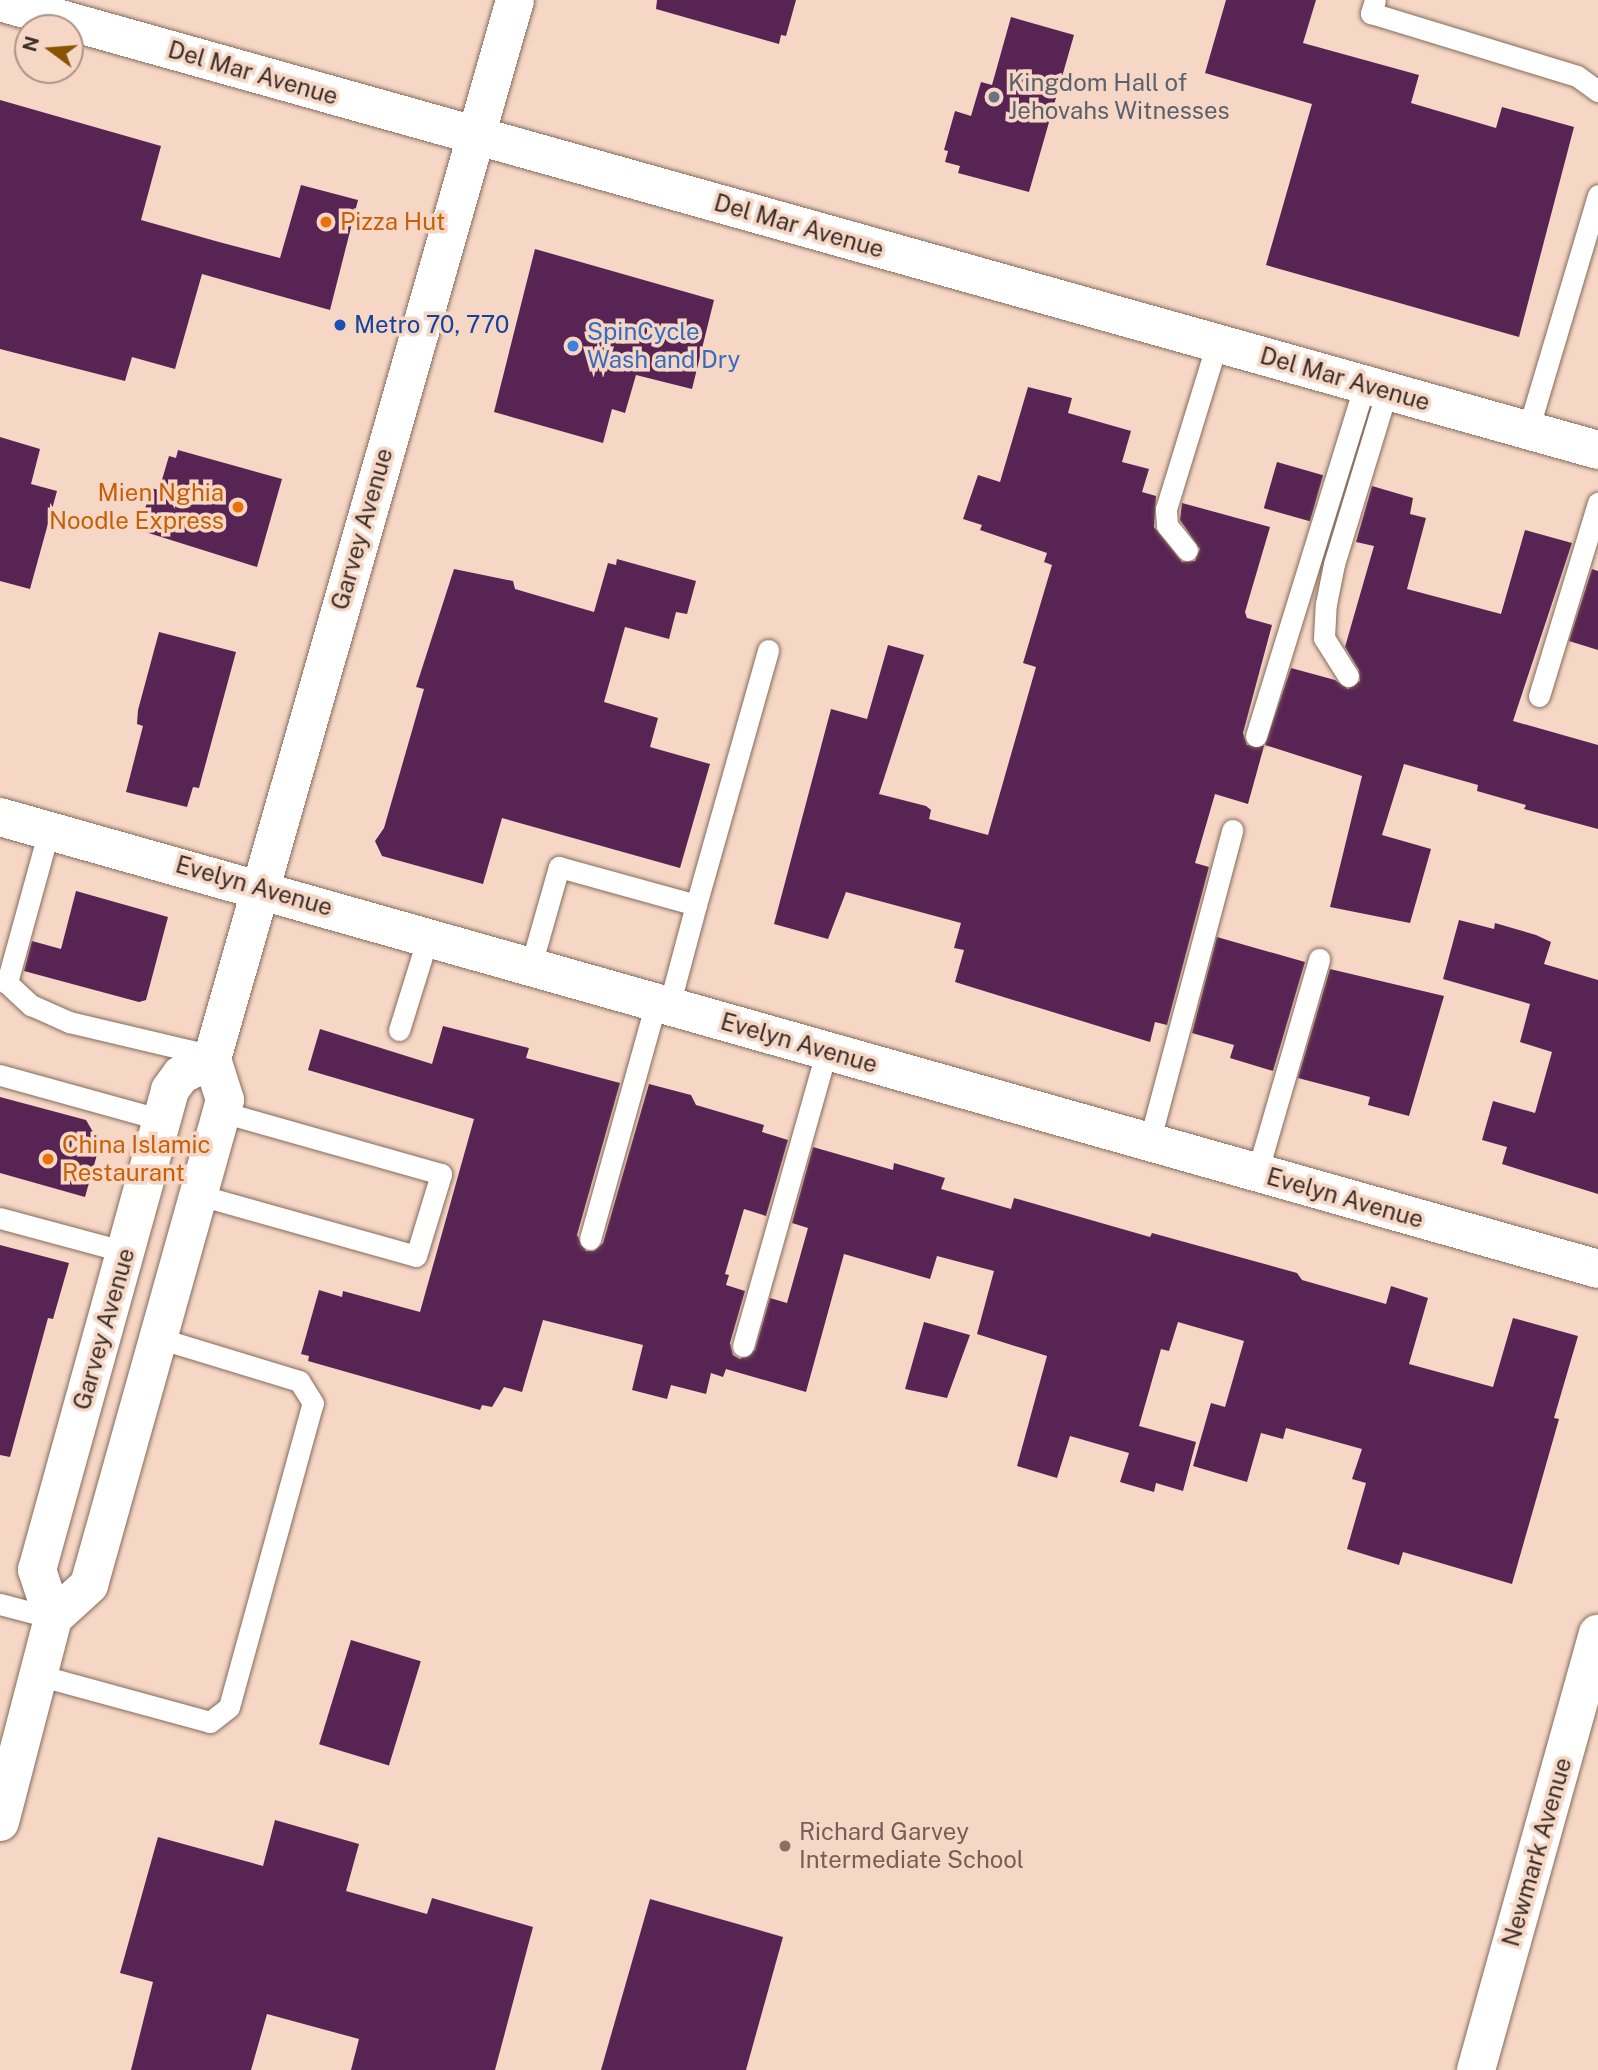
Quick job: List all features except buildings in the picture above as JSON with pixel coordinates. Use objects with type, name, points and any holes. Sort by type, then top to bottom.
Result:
[{"type":"main road","name":"Garvey Avenue","points":[[53,1618],[37,1570],[162,1120],[174,1082],[212,1058],[515,0]]},
{"type":"main road","name":"Del Mar Avenue","points":[[0,2],[1598,450]]},
{"type":"main road","name":"Evelyn Avenue","points":[[0,817],[531,964],[1149,1143],[1598,1269]]},
{"type":"main road","points":[[0,1822],[53,1618],[89,1585],[199,1195],[225,1100],[212,1058]]},
{"type":"main road","name":"Newmark Avenue","points":[[1476,2070],[1598,1634]]},
{"type":"lane","points":[[1375,0],[1371,13],[1577,76],[1598,91]]},
{"type":"lane","points":[[1528,430],[1598,195]]},
{"type":"lane","points":[[1186,550],[1167,525],[1166,509],[1217,343]]},
{"type":"lane","points":[[1348,676],[1324,638],[1326,604],[1376,388]]},
{"type":"lane","points":[[1256,736],[1376,388]]},
{"type":"lane","points":[[1539,696],[1598,503]]},
{"type":"lane","points":[[590,1239],[696,905],[768,650]]},
{"type":"lane","points":[[48,830],[7,983],[31,1005],[69,1022],[212,1058]]},
{"type":"lane","points":[[1149,1143],[1232,830]]},
{"type":"lane","points":[[531,964],[559,867],[696,905]]},
{"type":"lane","points":[[398,1030],[428,937]]},
{"type":"lane","points":[[1257,1173],[1319,959]]},
{"type":"lane","points":[[743,1346],[827,1050]]},
{"type":"lane","points":[[0,1075],[162,1120]]},
{"type":"lane","points":[[199,1195],[416,1256],[441,1174],[222,1112]]},
{"type":"lane","points":[[0,1218],[126,1252]]},
{"type":"lane","points":[[38,1675],[210,1722],[229,1707],[313,1403],[299,1381],[158,1338]]},
{"type":"lane","points":[[0,1604],[53,1618]]},
{"type":"place","name":"Kingdom Hall of Jehovahs Witnesses","points":[[994,97]]},
{"type":"place","name":"Pizza Hut","points":[[326,222]]},
{"type":"place","name":"Metro 70, 770","points":[[340,325]]},
{"type":"place","name":"SpinCycle Wash and Dry","points":[[573,346]]},
{"type":"place","name":"Mien Nghia Noodle Express","points":[[238,507]]},
{"type":"place","name":"China Islamic Restaurant","points":[[48,1159]]},
{"type":"place","name":"Richard Garvey Intermediate School","points":[[785,1846]]}]
